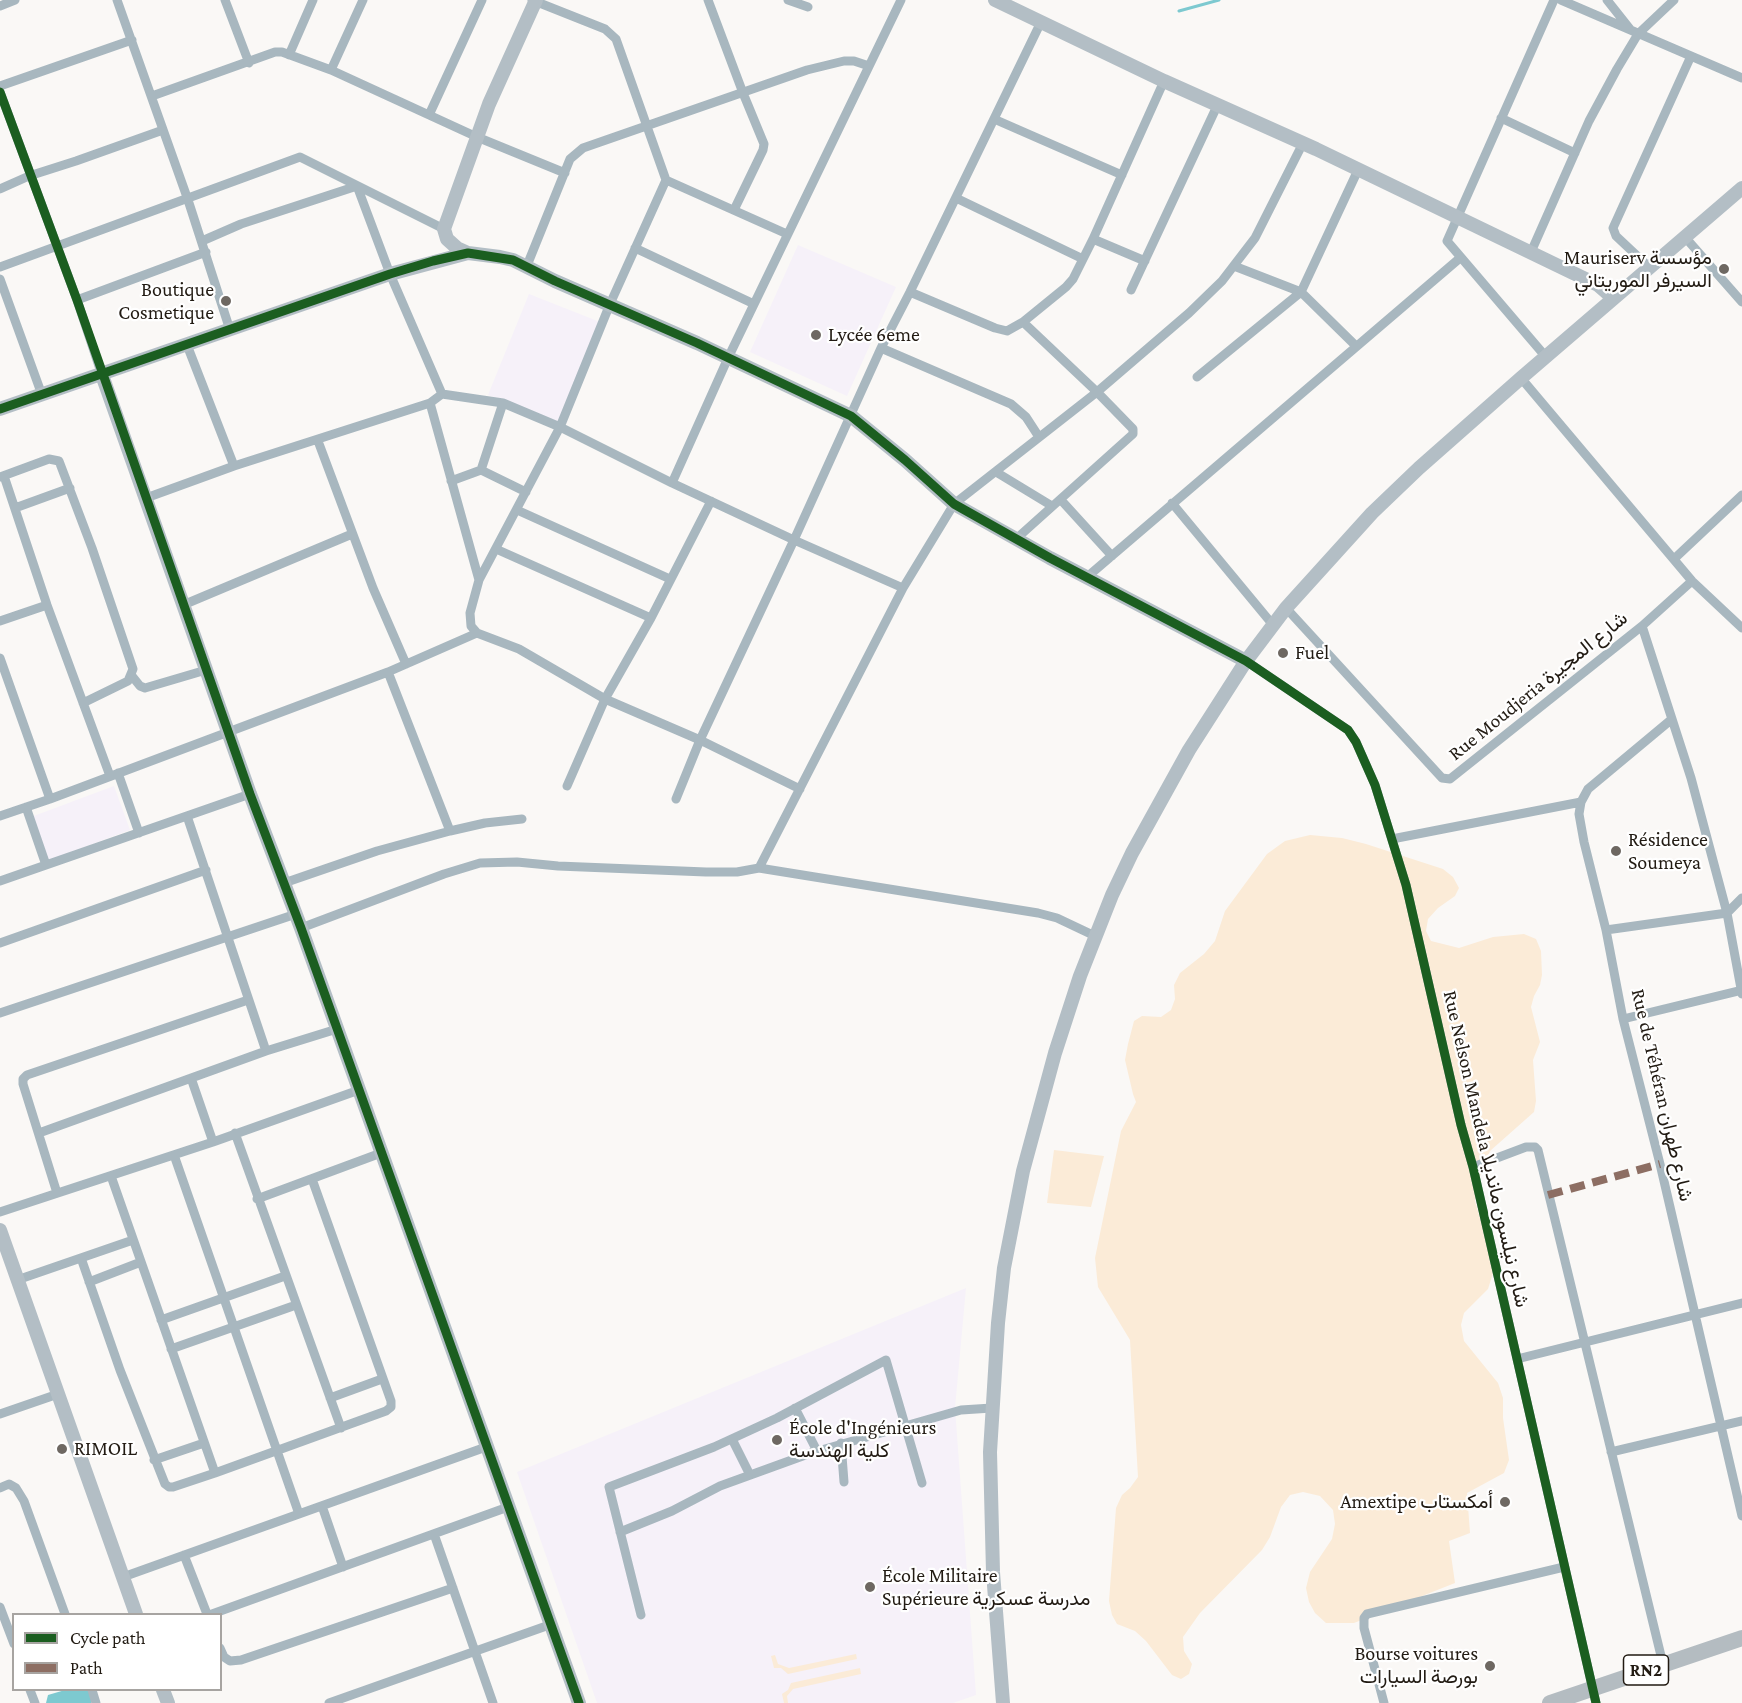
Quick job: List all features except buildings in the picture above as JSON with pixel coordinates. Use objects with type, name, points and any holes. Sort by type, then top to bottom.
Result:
[{"type":"highway","name":"RN2","points":[[1550,1703],[1594,1696],[1663,1664],[1742,1638]]},
{"type":"street","points":[[0,6],[15,0]]},
{"type":"street","points":[[117,0],[206,252],[230,330]]},
{"type":"street","points":[[225,0],[249,63]]},
{"type":"street","points":[[289,55],[313,0]]},
{"type":"street","points":[[331,70],[363,0]]},
{"type":"street","points":[[429,115],[482,0]]},
{"type":"street","points":[[433,261],[489,104],[534,0],[611,33],[616,39],[666,180],[610,304],[560,427],[479,580],[470,613],[471,626],[477,633],[519,649],[605,699],[700,740],[800,789]]},
{"type":"street","points":[[708,0],[764,144],[734,210]]},
{"type":"street","points":[[788,0],[808,7]]},
{"type":"street","points":[[672,483],[787,234],[902,0]]},
{"type":"street","points":[[995,0],[1531,252],[1598,285],[1613,298]]},
{"type":"street","points":[[1546,357],[1447,241],[1554,0]]},
{"type":"street","points":[[1561,0],[1742,78]]},
{"type":"street","points":[[1607,0],[1635,32]]},
{"type":"street","points":[[1531,252],[1600,100],[1635,32],[1674,0]]},
{"type":"street","points":[[676,799],[700,740],[881,348],[1041,22]]},
{"type":"street","points":[[0,86],[132,40]]},
{"type":"street","points":[[152,96],[275,52],[282,52],[331,70],[477,137],[564,173]]},
{"type":"street","points":[[1649,267],[1616,236],[1613,228],[1691,56]]},
{"type":"street","points":[[526,268],[570,159],[583,148],[807,70],[844,61],[854,61],[869,66]]},
{"type":"street","points":[[910,292],[994,328],[1007,331],[1023,322],[1073,279],[1094,239],[1164,81]]},
{"type":"street","points":[[0,92],[4,118],[77,300],[250,794],[302,928],[579,1703]]},
{"type":"street","points":[[1131,290],[1218,105]]},
{"type":"street","points":[[1501,118],[1575,153]]},
{"type":"street","points":[[994,119],[1122,175]]},
{"type":"street","points":[[0,189],[29,176],[163,130]]},
{"type":"street","points":[[759,868],[903,588],[954,504],[1097,392],[1189,313],[1222,281],[1255,238],[1303,143]]},
{"type":"street","points":[[0,267],[188,200],[300,157],[444,229],[447,239],[457,248],[468,253],[513,260],[526,268],[610,304],[851,416],[954,504],[1087,578],[1246,661]]},
{"type":"street","points":[[1197,377],[1301,292],[1358,170]]},
{"type":"street","points":[[666,180],[787,234]]},
{"type":"street","points":[[202,241],[241,224],[357,186]]},
{"type":"street","points":[[357,186],[390,274],[442,394]]},
{"type":"street","points":[[1003,1703],[993,1572],[990,1479],[992,1408],[1004,1268],[1023,1171],[1046,1084],[1080,976],[1112,895],[1152,814],[1189,750],[1246,661],[1286,608],[1372,513],[1419,468],[1742,188]]},
{"type":"street","points":[[956,198],[1083,259]]},
{"type":"street","points":[[1684,236],[1742,302]]},
{"type":"street","points":[[1094,239],[1145,261]]},
{"type":"street","points":[[635,248],[754,304]]},
{"type":"street","points":[[77,300],[206,252]]},
{"type":"street","points":[[0,409],[390,274],[468,253]]},
{"type":"street","points":[[1087,578],[1460,258]]},
{"type":"street","points":[[1234,266],[1301,292],[1356,346]]},
{"type":"street","points":[[0,279],[42,395]]},
{"type":"street","points":[[1016,539],[1133,434],[1133,429],[1097,392],[1023,322]]},
{"type":"street","points":[[187,345],[234,466]]},
{"type":"street","points":[[881,348],[1011,404],[1026,417],[1039,437]]},
{"type":"street","points":[[1521,378],[1692,581],[1742,628]]},
{"type":"street","points":[[146,498],[234,466],[318,441],[430,403],[442,394],[503,403],[560,427],[794,540],[903,588]]},
{"type":"street","points":[[430,403],[479,580]]},
{"type":"street","points":[[481,470],[503,403]]},
{"type":"street","points":[[318,441],[352,534],[406,664]]},
{"type":"street","points":[[83,703],[128,681],[133,669],[70,488],[60,463],[56,459],[50,459],[2,477],[83,703],[139,833]]},
{"type":"street","points":[[452,481],[481,470],[526,492]]},
{"type":"street","points":[[996,472],[1052,506]]},
{"type":"street","points":[[15,508],[70,488]]},
{"type":"street","points":[[1674,559],[1742,495]]},
{"type":"street","points":[[1061,500],[1112,556]]},
{"type":"street","points":[[567,786],[605,699],[651,618],[711,501]]},
{"type":"street","points":[[1172,503],[1272,625]]},
{"type":"street","points":[[517,510],[670,579]]},
{"type":"street","points":[[183,604],[352,534]]},
{"type":"street","points":[[496,549],[651,618]]},
{"type":"street","name":"Rue Moudjeria شارع المجيرة","points":[[1286,608],[1442,778],[1450,779],[1642,626],[1692,581]]},
{"type":"street","points":[[0,621],[47,605]]},
{"type":"street","points":[[1623,1019],[1742,992],[1728,913],[1691,778],[1642,626]]},
{"type":"street","points":[[0,816],[388,672],[477,633]]},
{"type":"street","points":[[0,658],[50,799]]},
{"type":"street","name":"Rue Nelson Mandela شارع نيلسون مانديلا","points":[[1246,661],[1348,730],[1356,742],[1375,785],[1406,885],[1594,1696]]},
{"type":"street","points":[[132,676],[140,686],[145,688],[206,669]]},
{"type":"street","points":[[388,672],[450,831]]},
{"type":"street","points":[[1392,839],[1581,802],[1588,789],[1672,719]]},
{"type":"street","points":[[0,881],[250,794]]},
{"type":"street","name":"Rue de Téhéran شارع طهران","points":[[1581,802],[1579,814],[1584,842],[1606,930],[1623,1019],[1660,1164],[1742,1516]]},
{"type":"street","points":[[26,807],[46,865]]},
{"type":"street","points":[[187,816],[266,1051]]},
{"type":"street","points":[[284,883],[378,851],[450,831],[485,823],[522,819]]},
{"type":"street","points":[[302,928],[444,874],[480,863],[517,862],[558,866],[706,872],[737,872],[759,868],[1047,915],[1095,936]]},
{"type":"street","points":[[0,943],[206,870]]},
{"type":"street","points":[[1606,930],[1728,913],[1742,898]]},
{"type":"street","points":[[0,1013],[296,914]]},
{"type":"street","points":[[57,1193],[23,1079],[27,1075],[248,1000]]},
{"type":"street","points":[[39,1133],[266,1051],[337,1029]]},
{"type":"street","points":[[191,1078],[213,1142]]},
{"type":"street","points":[[0,1212],[213,1142],[359,1090]]},
{"type":"street","points":[[235,1133],[341,1428]]},
{"type":"street","points":[[1473,1167],[1526,1147],[1535,1147],[1538,1150],[1663,1664]]},
{"type":"street","points":[[257,1199],[381,1153]]},
{"type":"street","points":[[174,1155],[299,1514]]},
{"type":"street","points":[[111,1176],[215,1473]]},
{"type":"street","points":[[81,1258],[154,1460],[165,1484],[174,1487],[215,1473],[387,1411],[391,1407],[391,1401],[312,1179]]},
{"type":"street","points":[[0,1230],[136,1613]]},
{"type":"street","points":[[17,1280],[133,1240]]},
{"type":"street","points":[[89,1281],[141,1262]]},
{"type":"street","points":[[161,1320],[285,1276]]},
{"type":"street","points":[[1517,1359],[1742,1303]]},
{"type":"street","points":[[171,1349],[296,1305]]},
{"type":"street","points":[[641,1615],[609,1487],[732,1439],[886,1360],[922,1483]]},
{"type":"street","points":[[330,1398],[382,1379]]},
{"type":"street","points":[[0,1414],[58,1394]]},
{"type":"street","points":[[795,1408],[817,1451]]},
{"type":"street","points":[[620,1532],[672,1511],[720,1486],[817,1451],[961,1410],[992,1408]]},
{"type":"street","points":[[1611,1452],[1742,1421]]},
{"type":"street","points":[[732,1439],[750,1475]]},
{"type":"street","points":[[154,1460],[204,1443]]},
{"type":"street","points":[[842,1443],[844,1482]]},
{"type":"street","points":[[123,1577],[486,1447]]},
{"type":"street","points":[[0,1488],[9,1484],[16,1488],[24,1501],[65,1613]]},
{"type":"street","points":[[322,1506],[343,1567]]},
{"type":"street","points":[[215,1613],[508,1507]]},
{"type":"street","points":[[434,1534],[494,1703]]},
{"type":"street","points":[[184,1555],[207,1613]]},
{"type":"street","points":[[1384,1703],[1364,1628],[1364,1618],[1367,1614],[1564,1567]]},
{"type":"street","points":[[222,1652],[230,1661],[241,1660],[453,1588]]},
{"type":"street","points":[[0,1607],[12,1639]]},
{"type":"street","points":[[329,1703],[356,1699],[476,1651],[552,1624]]},
{"type":"shaded area","name":"Lycée 6eme","points":[[798,245],[896,287],[847,396],[750,352]]},
{"type":"shaded area","points":[[529,294],[600,322],[559,423],[488,395]]},
{"type":"shaded area","points":[[114,786],[130,830],[47,861],[31,817]]},
{"type":"shaded area","points":[[1310,835],[1342,838],[1366,844],[1443,869],[1453,877],[1459,888],[1455,896],[1438,908],[1428,919],[1426,931],[1431,941],[1459,948],[1493,937],[1524,934],[1536,939],[1541,951],[1542,975],[1531,1007],[1540,1042],[1533,1060],[1536,1101],[1534,1112],[1490,1151],[1477,1184],[1475,1201],[1490,1253],[1493,1273],[1488,1289],[1464,1313],[1461,1325],[1464,1341],[1498,1383],[1503,1398],[1503,1418],[1509,1460],[1504,1473],[1467,1493],[1470,1533],[1449,1541],[1455,1583],[1354,1623],[1326,1623],[1315,1613],[1309,1602],[1306,1588],[1310,1572],[1332,1539],[1335,1524],[1333,1510],[1320,1496],[1303,1492],[1290,1495],[1281,1507],[1270,1537],[1262,1550],[1200,1613],[1183,1637],[1184,1651],[1192,1664],[1189,1674],[1181,1679],[1172,1675],[1146,1641],[1135,1631],[1117,1624],[1109,1601],[1116,1508],[1122,1495],[1138,1477],[1130,1340],[1098,1287],[1095,1258],[1121,1131],[1136,1102],[1125,1060],[1134,1021],[1142,1016],[1161,1017],[1171,1010],[1175,999],[1174,985],[1180,973],[1204,954],[1215,941],[1225,911],[1267,854],[1285,841]]},
{"type":"shaded area","points":[[1054,1150],[1104,1156],[1091,1207],[1047,1203]]},
{"type":"shaded area","name":"École d'Ingénieurs كلية الهندسة","points":[[966,1288],[955,1408],[976,1695],[953,1703],[597,1703],[517,1472]]},
{"type":"shaded area","points":[[856,1654],[857,1659],[788,1674],[781,1668],[774,1668],[771,1656],[775,1655],[778,1664],[789,1668]]},
{"type":"shaded area","points":[[860,1668],[861,1674],[793,1689],[787,1696],[788,1703],[784,1703],[782,1694],[788,1690],[791,1683]]},
{"type":"water","points":[[62,1691],[92,1691],[91,1703],[46,1703],[48,1695]]},
{"type":"waterway","points":[[1179,11],[1219,0]]},
{"type":"marked path","points":[[1548,1195],[1660,1164]]},
{"type":"cycle path","points":[[0,92],[77,300],[250,794],[301,928],[579,1703]]},
{"type":"cycle path","points":[[0,409],[433,261],[468,253],[513,260],[851,416],[954,504],[1050,558],[1246,661],[1348,730],[1356,742],[1375,785],[1406,885],[1596,1703]]},
{"type":"place","name":"Mauriserv مؤسسة السيرفر الموريتاني","points":[[1724,269]]},
{"type":"place","name":"Boutique Cosmetique","points":[[226,301]]},
{"type":"place","name":"Lycée 6eme","points":[[816,335]]},
{"type":"place","name":"Fuel","points":[[1283,653]]},
{"type":"place","name":"Résidence Soumeya","points":[[1616,851]]},
{"type":"place","name":"École d'Ingénieurs كلية الهندسة","points":[[777,1440]]},
{"type":"place","name":"RIMOIL","points":[[62,1449]]},
{"type":"place","name":"Amextipe أمكستاب","points":[[1505,1502]]},
{"type":"place","name":"École Militaire Supérieure مدرسة عسكرية","points":[[870,1587]]},
{"type":"place","name":"Bourse voitures بورصة السيارات","points":[[1490,1666]]}]
